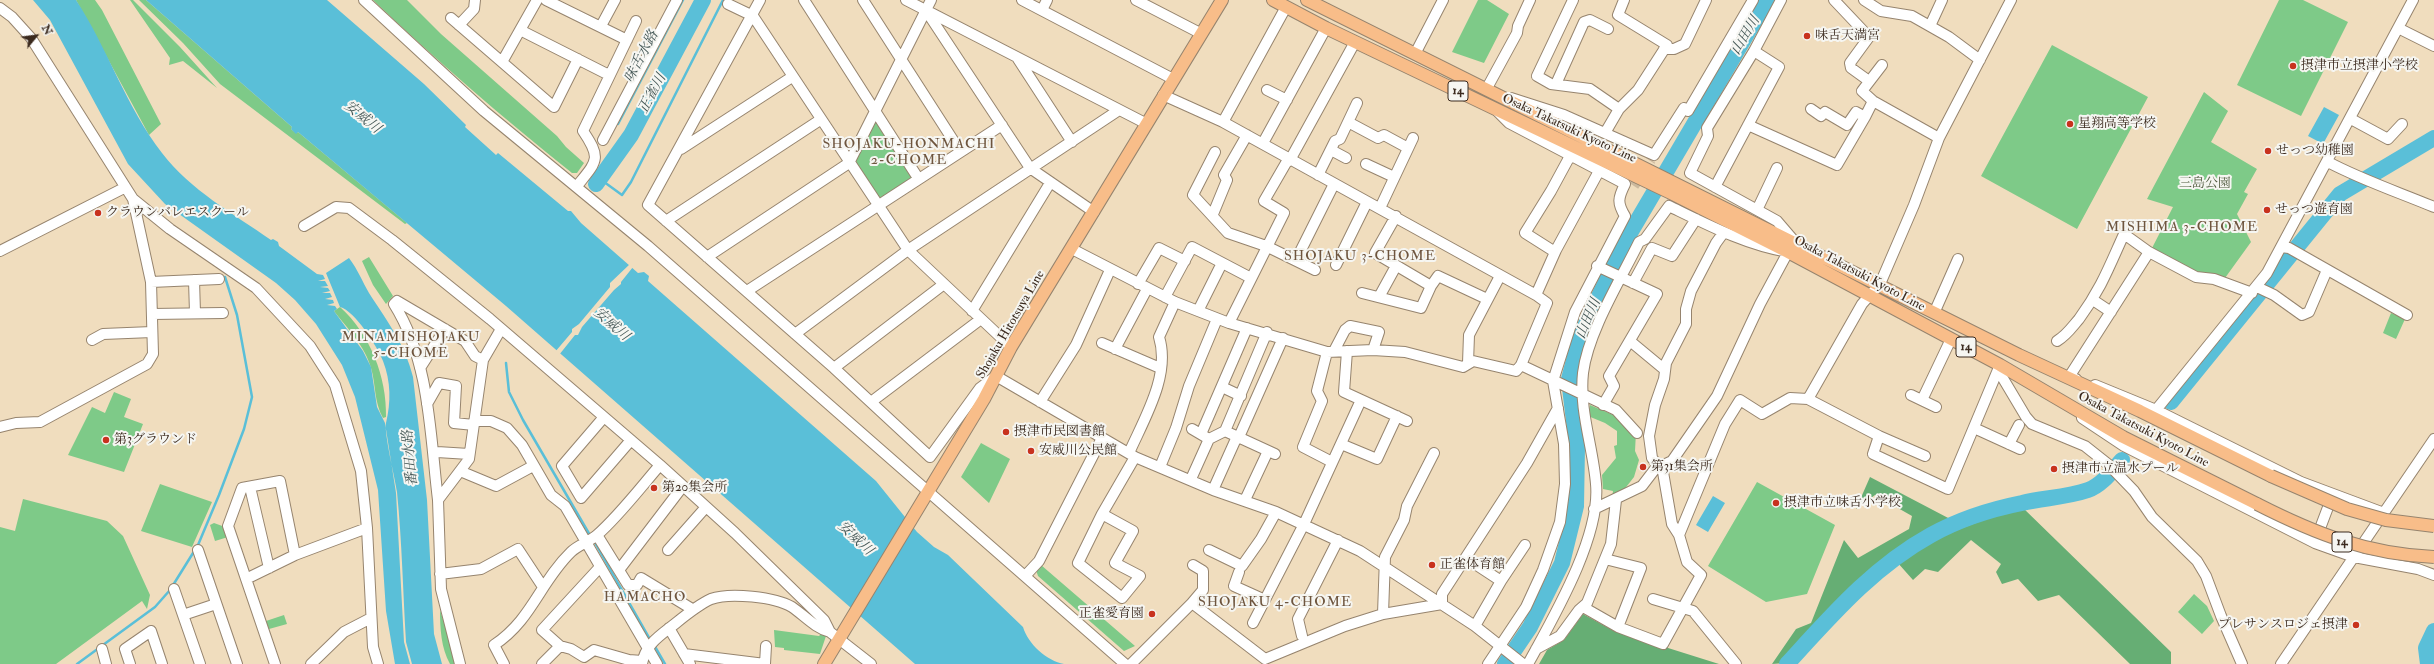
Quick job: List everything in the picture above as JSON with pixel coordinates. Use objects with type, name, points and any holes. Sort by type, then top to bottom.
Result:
[{"type":"main road","name":"Shojaku Hitotsuya Line","points":[[824,664],[837,634],[925,497],[996,376],[1011,347],[1072,249],[1163,95],[1222,0]]},
{"type":"main road","name":"Osaka Takatsuki Kyoto Line","points":[[1273,0],[1326,28],[1495,109],[1643,173],[1792,247],[1880,284],[2019,355],[2069,377],[2271,476],[2347,509],[2386,520],[2434,526]]},
{"type":"main road","name":"Osaka Takatsuki Kyoto Line","points":[[1307,0],[1487,88],[1643,173]]},
{"type":"main road","name":"Osaka Takatsuki Kyoto Line","points":[[1792,247],[1869,295],[1951,339],[2123,437],[2302,527],[2353,546],[2385,553],[2434,557]]},
{"type":"street","points":[[364,0],[484,111],[577,186],[925,497],[1024,576],[1125,664]]},
{"type":"street","points":[[459,25],[476,12],[475,0]]},
{"type":"street","points":[[502,62],[537,0]]},
{"type":"street","points":[[546,0],[627,40]]},
{"type":"street","points":[[601,26],[615,0]]},
{"type":"street","points":[[603,140],[677,0]]},
{"type":"street","points":[[760,0],[648,205],[834,368],[930,457],[980,388],[996,376],[1132,455],[1191,479],[1212,490],[1276,512],[1338,540],[1384,566],[1475,626],[1499,647],[1523,664]]},
{"type":"street","points":[[804,0],[874,112],[918,178]]},
{"type":"street","points":[[863,0],[900,60],[960,151]]},
{"type":"street","points":[[906,0],[1147,124]]},
{"type":"street","points":[[707,257],[849,163],[931,0]]},
{"type":"street","points":[[1022,0],[1173,79]]},
{"type":"street","points":[[1042,10],[1047,0]]},
{"type":"street","points":[[1136,0],[1200,34]]},
{"type":"street","points":[[1415,54],[1442,0]]},
{"type":"street","points":[[1487,88],[1517,33],[1518,26],[1530,0]]},
{"type":"street","points":[[1573,0],[1537,76],[1551,84],[1590,90],[1619,109]]},
{"type":"street","points":[[1605,133],[1619,109],[1638,90],[1667,45],[1618,15],[1624,0]]},
{"type":"street","points":[[1664,49],[1674,49],[1685,44],[1706,0]]},
{"type":"street","points":[[1488,664],[1526,607],[1543,570],[1560,522],[1565,484],[1564,444],[1553,381],[1575,312],[1597,266],[1625,216],[1618,205],[1618,197],[1643,173],[1684,108],[1688,111],[1753,0]]},
{"type":"street","points":[[1528,664],[1568,587],[1586,540],[1594,509],[1596,485],[1583,406],[1583,373],[1595,332],[1639,242],[1645,239],[1678,190],[1708,136],[1707,128],[1754,51],[1781,0]]},
{"type":"street","points":[[1864,0],[1881,11],[1912,16],[1949,37],[1980,60]]},
{"type":"street","points":[[1930,26],[1942,0]]},
{"type":"street","points":[[1808,399],[1862,304],[1880,284],[1914,205],[1939,138],[2011,0]]},
{"type":"street","points":[[2156,410],[2258,290],[2400,29],[2413,0]]},
{"type":"street","points":[[1837,1],[1869,37],[1850,63],[1851,68],[1869,81]]},
{"type":"street","points":[[728,4],[752,16],[877,206],[908,250],[1011,347]]},
{"type":"street","points":[[1223,122],[1286,7]]},
{"type":"street","points":[[0,8],[12,17],[31,38],[86,122],[124,188],[133,199],[170,229],[256,288],[278,310],[311,348],[335,385],[361,471],[367,528],[373,647],[378,664]]},
{"type":"street","points":[[926,10],[1030,168],[1094,212]]},
{"type":"street","points":[[451,18],[554,107],[578,59]]},
{"type":"street","points":[[1556,84],[1584,22],[1590,20],[1608,29]]},
{"type":"street","points":[[577,186],[595,162],[595,149],[583,131],[636,21]]},
{"type":"street","points":[[1263,143],[1326,28]]},
{"type":"street","points":[[2400,29],[2434,46]]},
{"type":"street","points":[[520,30],[609,75]]},
{"type":"street","points":[[1229,324],[1266,246],[1284,213],[1264,201],[1286,163],[1290,160],[1355,42]]},
{"type":"street","points":[[1716,187],[1779,67],[1754,51]]},
{"type":"street","points":[[1017,57],[1072,142]]},
{"type":"street","points":[[1882,65],[1862,91],[1873,101],[1939,138]]},
{"type":"street","points":[[679,150],[792,77]]},
{"type":"street","points":[[1267,90],[1287,100]]},
{"type":"street","points":[[1072,249],[1110,270],[1165,297],[1229,324],[1267,332],[1330,351],[1373,350],[1405,352],[1464,367],[1473,361],[1516,371],[1521,365],[1547,303],[1536,295],[1396,216],[1290,160],[1263,143],[1223,122],[1163,95]]},
{"type":"street","points":[[1502,96],[1542,107],[1605,133],[1643,173]]},
{"type":"street","points":[[1748,125],[1837,165],[1873,101]]},
{"type":"street","points":[[1318,175],[1358,103]]},
{"type":"street","points":[[1495,109],[1508,123],[1599,172],[1643,173]]},
{"type":"street","points":[[1811,109],[1822,116],[1825,112],[1847,125],[1856,112],[1865,117]]},
{"type":"street","points":[[795,334],[908,250],[1118,110]]},
{"type":"street","points":[[666,221],[820,120]]},
{"type":"street","points":[[2351,120],[2388,139],[2402,124]]},
{"type":"street","points":[[1348,122],[1378,138],[1384,135],[1408,148]]},
{"type":"street","points":[[747,292],[918,178],[1002,125]]},
{"type":"street","points":[[1213,214],[1227,180],[1224,175],[1247,135]]},
{"type":"street","points":[[1380,208],[1413,138]]},
{"type":"street","points":[[1331,150],[1346,158]]},
{"type":"street","points":[[1215,152],[1193,195],[1213,214],[1228,233],[1266,246],[1315,270]]},
{"type":"street","points":[[1555,252],[1525,233],[1551,191],[1570,156]]},
{"type":"street","points":[[2328,162],[2357,178],[2375,182],[2434,207]]},
{"type":"street","points":[[1366,164],[1394,177]]},
{"type":"street","points":[[1757,210],[1777,168]]},
{"type":"street","points":[[1536,295],[1555,252],[1599,172]]},
{"type":"street","points":[[972,311],[1050,183]]},
{"type":"street","points":[[1296,260],[1334,184]]},
{"type":"street","points":[[1678,190],[1716,187],[1777,221],[1792,247]]},
{"type":"street","points":[[0,251],[124,188]]},
{"type":"street","points":[[1678,190],[1696,220],[1762,247],[1792,247]]},
{"type":"street","points":[[0,427],[16,423],[40,422],[147,364],[153,354],[152,282],[133,199]]},
{"type":"street","points":[[1336,265],[1367,202]]},
{"type":"street","points":[[304,226],[336,207],[349,208],[501,328],[660,465],[706,507],[837,634],[871,664]]},
{"type":"street","points":[[1396,216],[1375,253],[1431,286]]},
{"type":"street","points":[[1633,283],[1652,248],[1672,256],[1696,220]]},
{"type":"street","points":[[1583,607],[1618,627],[1663,644],[1701,575],[1687,562],[1679,535],[1672,524],[1663,472],[1660,466],[1652,458],[1649,436],[1665,370],[1674,345],[1686,324],[1686,310],[1691,291],[1716,243],[1724,232]]},
{"type":"street","points":[[2057,340],[2065,336],[2093,300],[2108,275],[2124,234],[2149,252],[2196,277],[2214,279],[2258,290],[2302,315],[2309,312],[2327,270]]},
{"type":"street","points":[[1165,297],[1192,247],[1251,278]]},
{"type":"street","points":[[1594,509],[1616,500],[1642,486],[1660,466],[1672,461],[1717,396],[1760,304],[1792,247]]},
{"type":"street","points":[[2281,247],[2294,251],[2407,315]]},
{"type":"street","points":[[1115,349],[1159,248],[1185,261]]},
{"type":"street","points":[[2149,252],[2069,377],[2116,392],[2156,410],[2301,482],[2384,513]]},
{"type":"street","points":[[1935,311],[1958,259]]},
{"type":"street","points":[[1198,311],[1222,263]]},
{"type":"street","points":[[1379,297],[1396,266]]},
{"type":"street","points":[[1597,266],[1657,294],[1609,376],[1614,386],[1603,405]]},
{"type":"street","points":[[1040,402],[1076,345],[1110,270]]},
{"type":"street","points":[[1362,293],[1421,308],[1431,286],[1438,276],[1486,299]]},
{"type":"street","points":[[1468,363],[1469,334],[1486,299],[1500,276]]},
{"type":"street","points":[[152,282],[219,279]]},
{"type":"street","points":[[194,280],[195,313]]},
{"type":"street","points":[[834,368],[944,284]]},
{"type":"street","points":[[2093,300],[2111,312]]},
{"type":"street","points":[[460,664],[451,630],[440,574],[438,500],[427,404],[420,368],[407,324],[394,304],[397,301],[465,341],[475,356],[483,360]]},
{"type":"street","points":[[1102,514],[1133,531],[1115,563],[1140,576],[1122,598],[1078,563],[1102,514],[1132,455],[1152,400],[1164,351],[1159,337],[1176,302]]},
{"type":"street","points":[[152,314],[223,313]]},
{"type":"street","points":[[871,402],[981,319]]},
{"type":"street","points":[[1160,467],[1176,428],[1189,386],[1217,319]]},
{"type":"street","points":[[1332,462],[1303,447],[1322,401],[1317,391],[1330,351],[1345,330],[1350,326],[1379,332],[1373,350]]},
{"type":"street","points":[[438,500],[460,471],[470,454],[483,360],[501,328]]},
{"type":"street","points":[[1191,479],[1222,387],[1248,328]]},
{"type":"street","points":[[420,368],[445,329]]},
{"type":"street","points":[[92,340],[103,334],[152,332]]},
{"type":"street","points":[[1225,431],[1267,332]]},
{"type":"street","points":[[1212,490],[1235,441],[1239,437],[1283,338]]},
{"type":"street","points":[[1922,400],[1951,339]]},
{"type":"street","points":[[1630,340],[1665,370]]},
{"type":"street","points":[[1102,343],[1160,368]]},
{"type":"street","points":[[1347,351],[1344,392],[1407,421]]},
{"type":"street","points":[[1521,365],[1584,397],[1616,410],[1638,433]]},
{"type":"street","points":[[1879,436],[1873,454],[1948,489],[1999,367]]},
{"type":"street","points":[[1999,367],[2022,411],[2032,424],[2085,446],[2114,469],[2134,491],[2152,517],[2197,561],[2206,576],[2242,664]]},
{"type":"street","points":[[427,404],[439,383],[456,386],[454,423],[491,421],[507,428],[522,445],[551,495],[565,506],[619,570],[628,585],[637,585],[641,578],[692,609]]},
{"type":"street","points":[[1222,387],[1241,396]]},
{"type":"street","points":[[1911,395],[1936,407]]},
{"type":"street","points":[[1679,535],[1726,424],[1740,400],[1762,414],[1790,398],[1808,399],[1879,436],[1925,456]]},
{"type":"street","points":[[2057,399],[2098,430],[2124,446],[2315,543],[2354,557],[2424,571],[2434,575]]},
{"type":"street","points":[[1253,623],[1304,524],[1361,400]]},
{"type":"street","points":[[1442,604],[1442,594],[1527,463],[1558,408]]},
{"type":"street","points":[[1341,444],[1377,459],[1397,416]]},
{"type":"street","points":[[604,417],[562,466],[580,498],[631,440]]},
{"type":"street","points":[[2009,444],[2019,425]]},
{"type":"street","points":[[1974,428],[2020,449]]},
{"type":"street","points":[[1192,429],[1205,436],[1225,431],[1271,452],[1244,500]]},
{"type":"street","points":[[1024,576],[1039,561],[1102,438]]},
{"type":"street","points":[[2281,664],[2434,440]]},
{"type":"street","points":[[437,452],[470,454]]},
{"type":"street","points":[[1383,614],[1385,557],[1404,520],[1407,506],[1434,452]]},
{"type":"street","points":[[504,664],[494,645],[518,627],[527,616],[543,587],[571,551],[592,538],[660,465]]},
{"type":"street","points":[[460,471],[496,486],[533,466]]},
{"type":"street","points":[[275,664],[228,526],[242,488],[280,481],[295,555]]},
{"type":"street","points":[[619,570],[683,486]]},
{"type":"street","points":[[250,487],[268,568]]},
{"type":"street","points":[[2315,543],[2333,494]]},
{"type":"street","points":[[1536,648],[1560,636],[1587,603],[1611,544],[1616,500]]},
{"type":"street","points":[[668,550],[706,507]]},
{"type":"street","points":[[1208,550],[1242,566],[1261,539],[1276,512]]},
{"type":"street","points":[[246,579],[295,555],[367,528]]},
{"type":"street","points":[[592,538],[600,567],[650,644],[657,664]]},
{"type":"street","points":[[1302,636],[1298,620],[1338,540]]},
{"type":"street","points":[[1475,626],[1501,581],[1525,545]]},
{"type":"street","points":[[440,574],[481,569],[518,549],[543,587]]},
{"type":"street","points":[[198,550],[237,664]]},
{"type":"street","points":[[1466,558],[1501,581]]},
{"type":"street","points":[[1605,559],[1641,568],[1618,627]]},
{"type":"street","points":[[1131,664],[1203,590],[1203,571],[1193,565]]},
{"type":"street","points":[[600,567],[542,630],[560,646],[571,649],[584,657],[594,650],[629,660],[642,662],[650,644],[692,609],[712,599],[734,596],[767,599],[790,606],[820,629],[837,634]]},
{"type":"street","points":[[1239,572],[1234,586],[1265,600]]},
{"type":"street","points":[[174,589],[200,664]]},
{"type":"street","points":[[1652,599],[1684,607],[1693,611],[1736,664]]},
{"type":"street","points":[[1192,603],[1265,659],[1345,626],[1383,614],[1442,604]]},
{"type":"street","points":[[183,615],[216,604]]},
{"type":"street","points":[[311,664],[344,632],[371,618]]},
{"type":"street","points":[[669,628],[690,664]]},
{"type":"street","points":[[130,664],[125,649],[151,631],[162,664]]},
{"type":"street","points":[[542,664],[560,646]]},
{"type":"street","points":[[684,654],[765,664],[766,646]]},
{"type":"street","points":[[102,650],[106,664]]},
{"type":"green space","points":[[76,0],[95,0],[102,10],[161,124],[149,135]]},
{"type":"green space","points":[[130,0],[133,0],[180,47],[217,88],[183,61],[169,65],[170,58]]},
{"type":"green space","points":[[139,0],[146,0],[292,127],[291,129],[296,133],[298,132],[407,223],[405,224],[220,84],[183,43]]},
{"type":"green space","points":[[373,0],[407,0],[441,34],[557,136],[566,147],[584,163],[577,173],[572,173],[496,110],[421,45]]},
{"type":"green space","points":[[1478,0],[1487,0],[1509,14],[1484,63],[1452,52]]},
{"type":"green space","points":[[2279,0],[2303,0],[2348,22],[2301,116],[2237,85]]},
{"type":"green space","points":[[2052,45],[2148,97],[2077,229],[1981,176]]},
{"type":"green space","name":"三島公園","points":[[2204,92],[2228,111],[2211,142],[2257,169],[2244,192],[2248,194],[2237,214],[2251,242],[2225,278],[2195,271],[2151,250],[2173,207],[2147,199]]},
{"type":"green space","points":[[879,122],[914,177],[882,200],[878,198],[857,166],[856,160],[875,123]]},
{"type":"green space","points":[[369,257],[393,296],[386,304],[373,285],[362,261]]},
{"type":"green space","points":[[340,307],[360,330],[375,357],[380,372],[386,402],[386,417],[383,418],[378,406],[373,374],[365,352],[334,311]]},
{"type":"green space","points":[[2391,313],[2405,319],[2396,339],[2383,333]]},
{"type":"green space","name":"第3グラウンド","points":[[114,392],[131,399],[124,417],[143,424],[124,472],[68,455],[92,407],[105,413]]},
{"type":"green space","points":[[1590,405],[1618,417],[1636,432],[1635,451],[1639,460],[1634,477],[1623,491],[1612,498],[1613,491],[1603,489],[1602,475],[1616,458],[1614,446],[1617,445],[1617,431],[1605,423],[1588,416]]},
{"type":"green space","points":[[981,443],[1010,459],[989,503],[961,477]]},
{"type":"green space","points":[[1870,477],[1952,520],[1891,556],[1854,588],[1785,663],[1772,664],[1796,629],[1811,623],[1844,540],[1858,558],[1909,529],[1912,516],[1875,495],[1856,509]]},
{"type":"green space","points":[[1757,482],[1835,525],[1807,594],[1766,602],[1708,566]]},
{"type":"green space","points":[[160,484],[212,502],[192,547],[141,531]]},
{"type":"green space","points":[[23,499],[107,521],[123,536],[150,595],[147,609],[142,601],[56,664],[0,664],[0,527],[15,531]]},
{"type":"green space","points":[[2021,506],[2171,652],[2171,664],[2130,664],[2059,595],[2038,601],[2018,579],[2002,584],[1996,572],[2001,564],[1971,540],[1938,572],[1925,569],[1913,580],[1897,562],[1933,539]]},
{"type":"green space","points":[[214,523],[225,527],[228,537],[215,541],[210,525]]},
{"type":"green space","points":[[1041,565],[1135,646],[1124,651],[1038,576],[1036,570]]},
{"type":"green space","points":[[2194,594],[2207,606],[2214,621],[2202,634],[2178,612]]},
{"type":"green space","points":[[440,610],[457,664],[450,664],[447,658],[443,645]]},
{"type":"green space","points":[[1583,614],[1614,631],[1719,664],[1539,664],[1547,650],[1564,640]]},
{"type":"green space","points":[[284,615],[287,624],[269,629],[266,621]]},
{"type":"green space","points":[[774,630],[819,636],[821,634],[826,636],[820,654],[784,650],[784,648],[775,647]]},
{"type":"water","points":[[33,0],[76,0],[98,38],[138,117],[149,135],[173,166],[186,179],[213,201],[271,240],[273,239],[278,242],[279,246],[317,274],[323,275],[325,279],[318,281],[325,281],[328,286],[320,287],[328,288],[330,291],[322,293],[330,293],[332,297],[325,299],[333,300],[334,303],[327,305],[335,306],[337,309],[334,311],[363,351],[371,367],[377,407],[385,423],[396,493],[404,642],[410,664],[395,664],[386,611],[378,490],[355,397],[342,365],[316,324],[295,300],[276,283],[165,204],[128,164],[50,20]]},
{"type":"water","name":"安威川","points":[[146,0],[327,0],[424,84],[466,125],[465,127],[496,155],[498,153],[568,211],[571,211],[581,223],[638,273],[644,272],[649,276],[648,281],[876,481],[917,532],[934,547],[948,555],[1023,627],[1029,640],[1039,651],[1051,659],[1064,664],[915,664],[506,306],[298,132],[296,134],[291,129],[292,127]]},
{"type":"water","points":[[2324,107],[2339,115],[2323,144],[2308,136]]},
{"type":"water","name":"番田水路","points":[[349,258],[400,343],[410,365],[413,377],[427,500],[434,634],[442,664],[412,664],[406,642],[397,492],[386,429],[389,407],[388,377],[383,361],[371,338],[352,315],[340,307],[326,273]]},
{"type":"water","points":[[1713,496],[1725,503],[1708,532],[1696,525]]},
{"type":"pier","points":[[630,264],[633,267],[621,284],[582,327],[578,335],[575,335],[559,355],[555,352],[572,332],[572,329],[579,324],[610,287],[610,283]]},
{"type":"waterway","name":"味舌水路","points":[[618,124],[683,0]]},
{"type":"waterway","name":"正雀川","points":[[596,184],[631,135],[703,0]]},
{"type":"waterway","points":[[600,179],[622,195],[631,182],[723,0]]},
{"type":"waterway","name":"山田川","points":[[1505,664],[1530,627],[1562,563],[1576,506],[1577,447],[1569,379],[1580,337],[1623,245],[1767,0]]},
{"type":"waterway","points":[[2171,402],[2340,194],[2434,138]]},
{"type":"waterway","points":[[77,664],[155,607],[170,590],[198,545],[219,495],[244,429],[252,397],[237,315],[225,277]]},
{"type":"waterway","points":[[506,363],[509,392],[523,420],[591,537]]},
{"type":"waterway","points":[[1787,664],[1820,628],[1872,577],[1890,562],[1931,535],[1964,520],[1999,508],[2088,490],[2098,485],[2122,460]]},
{"type":"waterway","points":[[594,541],[651,641]]},
{"type":"waterway","points":[[2428,664],[2426,648],[2434,631]]},
{"type":"waterway","points":[[654,645],[665,664]]},
{"type":"tunnel","points":[[1634,186],[1651,160]]},
{"type":"tunnel","points":[[1671,203],[1687,178]]},
{"type":"place","name":"味舌天満宮","points":[[1807,36]]},
{"type":"place","name":"摂津市立摂津小学校","points":[[2293,66]]},
{"type":"place","name":"星翔高等学校","points":[[2070,124]]},
{"type":"place","name":"せっつ幼稚園","points":[[2268,151]]},
{"type":"place","name":"せっつ遊育園","points":[[2267,210]]},
{"type":"place","name":"クラウンバレエスクール","points":[[98,213]]},
{"type":"place","name":"摂津市民図書館","points":[[1006,432]]},
{"type":"place","name":"第3グラウンド","points":[[106,440]]},
{"type":"place","name":"安威川公民館","points":[[1031,451]]},
{"type":"place","name":"第31集会所","points":[[1643,467]]},
{"type":"place","name":"摂津市立温水プール","points":[[2054,469]]},
{"type":"place","name":"第20集会所","points":[[654,488]]},
{"type":"place","name":"摂津市立味舌小学校","points":[[1776,503]]},
{"type":"place","name":"正雀体育館","points":[[1432,565]]},
{"type":"place","name":"正雀愛育園","points":[[1152,614]]},
{"type":"place","name":"プレサンスロジェ摂津","points":[[2356,625]]},
{"type":"district","name":"SHOJAKU-HONMACHI 2-CHOME","points":[[909,154]]},
{"type":"district","name":"MISHIMA 3-CHOME","points":[[2182,228]]},
{"type":"district","name":"SHOJAKU 3-CHOME","points":[[1360,257]]},
{"type":"district","name":"MINAMISHOJAKU 5-CHOME","points":[[411,346]]},
{"type":"district","name":"HAMACHO","points":[[645,598]]},
{"type":"district","name":"SHOJAKU 4-CHOME","points":[[1275,603]]}]
